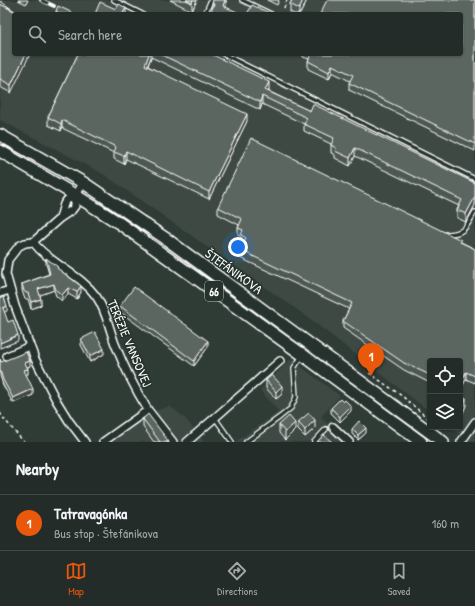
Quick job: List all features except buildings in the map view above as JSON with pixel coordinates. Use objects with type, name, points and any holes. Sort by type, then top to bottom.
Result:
[{"type":"main road","name":"ŠTEFÁNIKOVA","points":[[0,135],[84,183],[165,238],[443,442]]},
{"type":"main road","name":"66","points":[[0,151],[119,223],[421,442]]},
{"type":"street","points":[[84,183],[75,195],[75,206],[72,210],[60,218],[33,242],[25,242],[19,246],[8,260],[6,274],[10,290],[41,372],[56,400],[79,436],[85,442]]},
{"type":"street","name":"TERÉZIE VANSOVEJ","points":[[33,242],[48,258],[78,278],[97,297],[104,311],[124,366],[138,395],[173,442]]},
{"type":"street","points":[[0,294],[10,290]]},
{"type":"street","points":[[7,356],[30,346]]},
{"type":"street","points":[[187,442],[280,361]]},
{"type":"street","points":[[103,442],[148,410]]},
{"type":"street","points":[[462,442],[475,422]]},
{"type":"street","points":[[329,428],[349,442]]},
{"type":"lane","points":[[114,0],[138,12]]},
{"type":"lane","points":[[206,12],[212,0]]},
{"type":"lane","points":[[242,0],[267,12]]},
{"type":"lane","points":[[227,56],[475,179]]},
{"type":"lane","points":[[438,231],[445,234],[455,234],[461,232],[466,229],[475,212]]},
{"type":"lane","points":[[246,442],[280,418],[290,408],[296,397],[294,368],[303,355]]},
{"type":"lane","points":[[215,418],[232,442]]},
{"type":"lane","points":[[314,442],[329,428]]},
{"type":"path","points":[[284,8],[287,0]]},
{"type":"path","points":[[368,372],[402,396],[427,417]]},
{"type":"path","points":[[0,413],[24,442]]},
{"type":"shaded area","points":[[0,0],[475,0],[475,442],[470,442],[454,430],[463,430],[463,358],[427,358],[427,410],[306,316],[103,174],[0,120]]},
{"type":"shaded area","points":[[291,359],[340,396],[321,417],[345,442],[235,442],[279,412],[260,390]]},
{"type":"shaded area","points":[[170,406],[185,418],[204,442],[113,442],[149,413]]},
{"type":"railway","points":[[41,0],[54,6]]},
{"type":"railway","points":[[0,3],[13,12]]},
{"type":"place","name":"Tatravagónka","points":[[371,376]]}]
